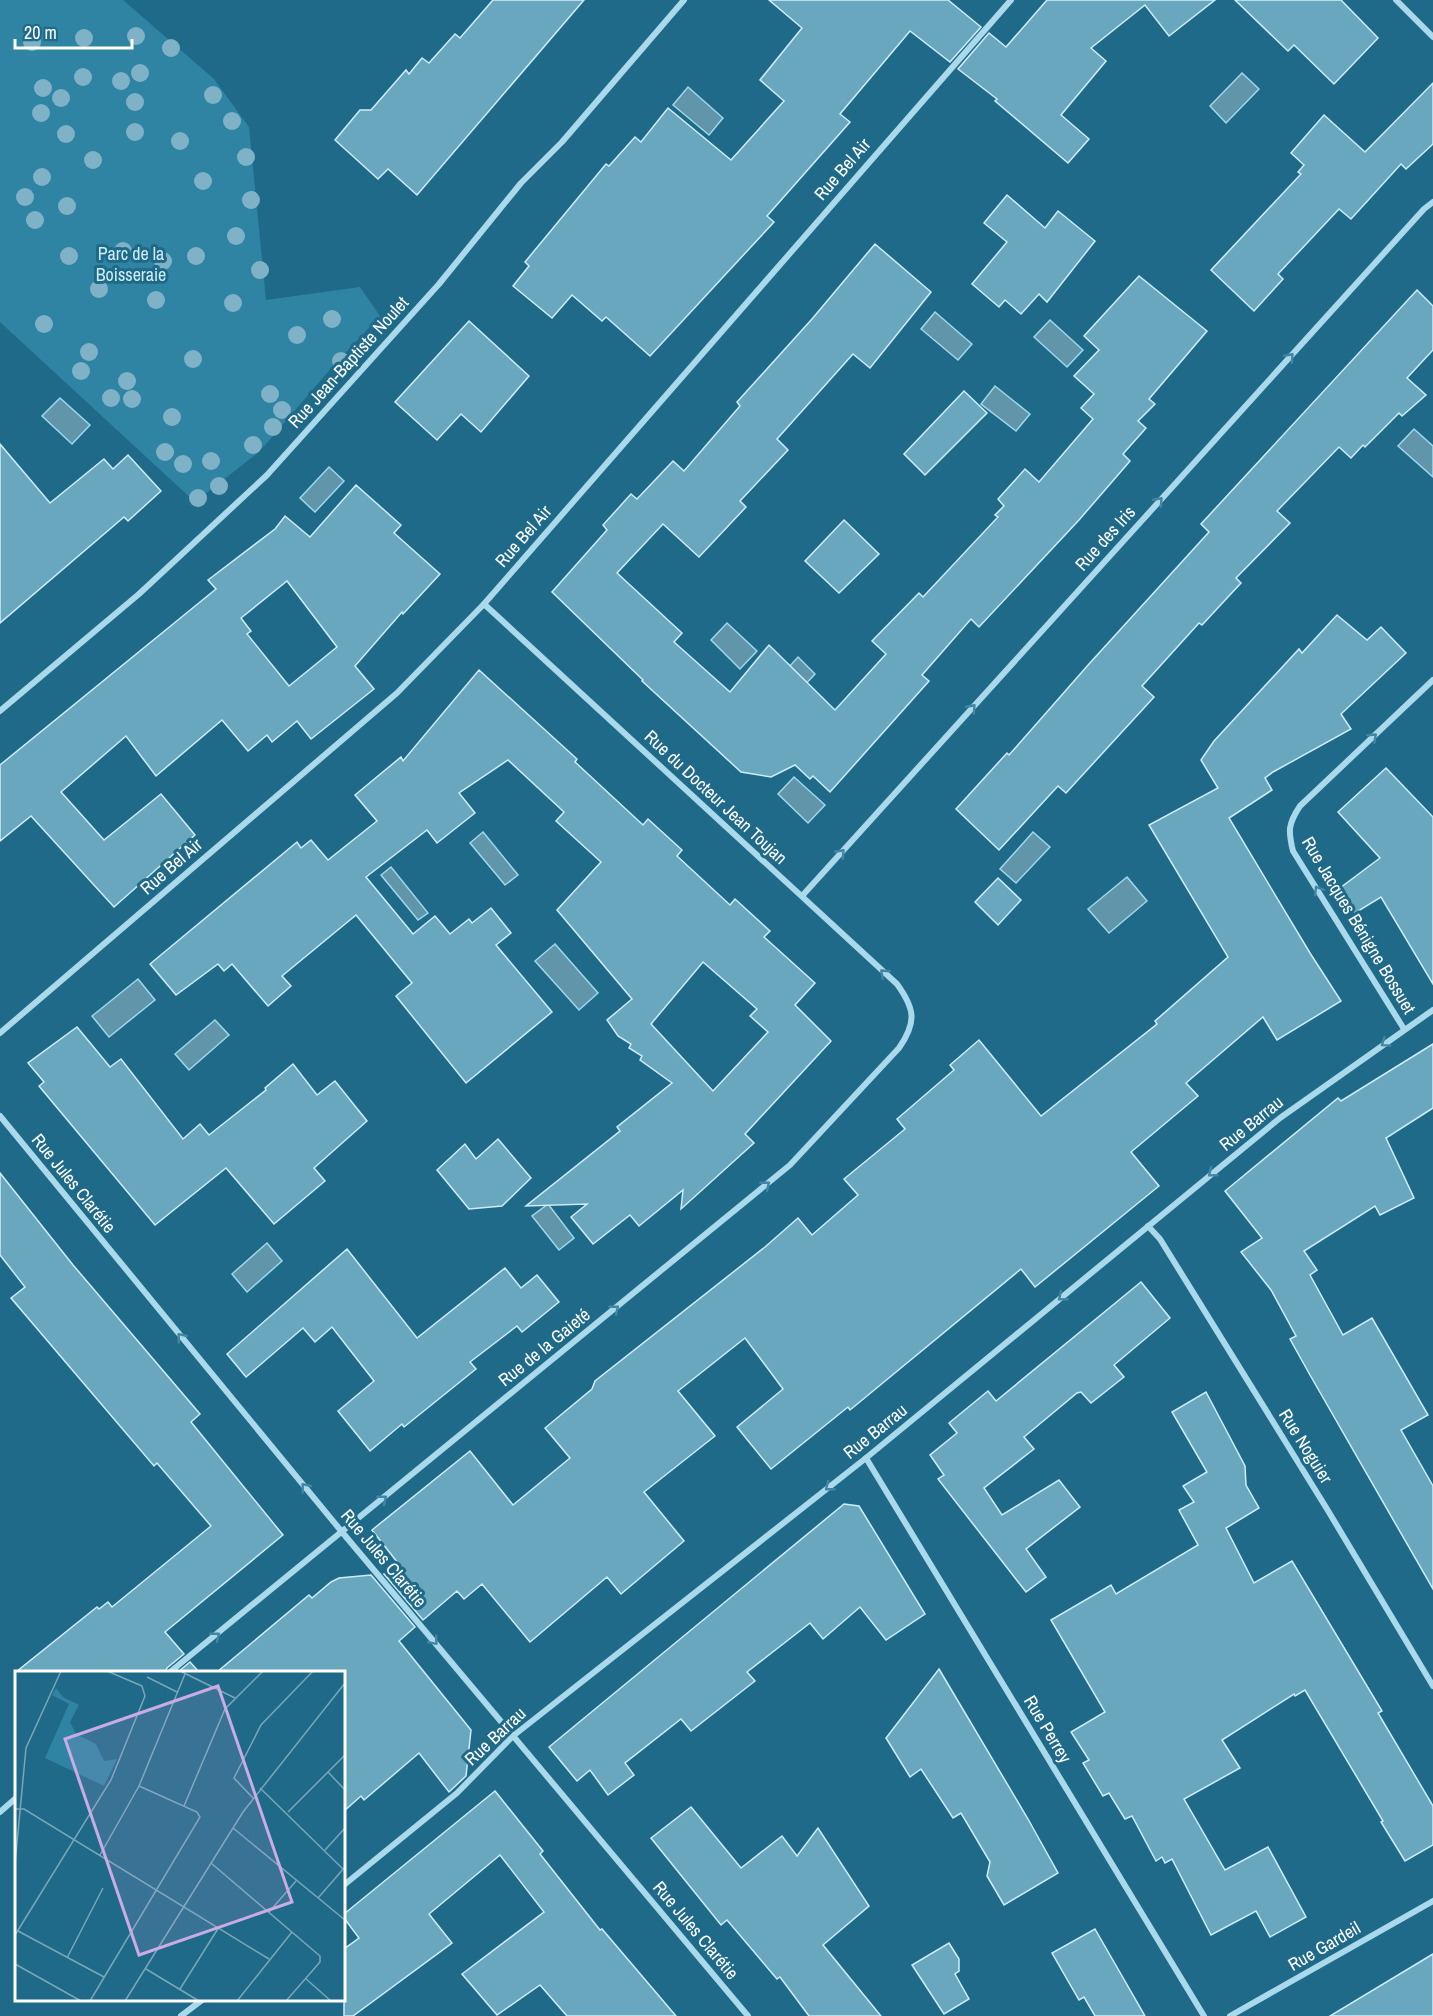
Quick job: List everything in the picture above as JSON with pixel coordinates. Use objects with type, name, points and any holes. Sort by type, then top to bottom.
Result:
[{"type":"street","name":"Rue Jean-Baptiste Noulet","points":[[0,711],[140,594],[267,474],[440,284],[521,183],[562,142],[684,0]]},
{"type":"street","name":"Rue Bel Air","points":[[0,1033],[397,693],[484,604],[1011,0]]},
{"type":"street","points":[[1396,0],[1433,37]]},
{"type":"street","name":"Rue des Iris","points":[[802,896],[1416,217],[1433,202]]},
{"type":"street","name":"Rue du Docteur Jean Toujan","points":[[484,604],[897,984],[910,1003],[911,1021]]},
{"type":"street","name":"Rue Jacques Bénigne Bossuet","points":[[1404,1029],[1293,851],[1289,835],[1290,821],[1300,806],[1433,680]]},
{"type":"street","name":"Rue Barrau","points":[[345,1884],[457,1792],[513,1736],[866,1458],[1280,1118],[1433,1010]]},
{"type":"street","name":"Rue de la Gaieté","points":[[171,1671],[790,1165],[899,1048],[908,1035],[911,1021]]},
{"type":"street","name":"Rue Jules Clarétie","points":[[0,1116],[744,2015]]},
{"type":"street","name":"Rue Noguier","points":[[1148,1226],[1160,1239],[1433,1686]]},
{"type":"street","name":"Rue Perrey","points":[[866,1458],[1204,2016]]},
{"type":"street","points":[[0,1812],[15,1799]]},
{"type":"street","name":"Rue Gardeil","points":[[1230,2016],[1433,1901]]},
{"type":"street","points":[[181,2016],[201,2001]]},
{"type":"green space","name":"Parc de la Boisseraie","points":[[0,0],[123,0],[214,79],[249,127],[266,300],[360,287],[380,316],[259,452],[195,502],[0,322]]},
{"type":"shaded area","points":[[1242,73],[1259,89],[1226,123],[1210,106]]},
{"type":"shaded area","points":[[688,87],[723,118],[709,135],[673,105]]},
{"type":"shaded area","points":[[935,312],[972,344],[958,360],[921,329]]},
{"type":"shaded area","points":[[1050,320],[1083,350],[1067,367],[1034,337]]},
{"type":"shaded area","points":[[995,386],[1030,414],[1016,431],[981,404]]},
{"type":"shaded area","points":[[60,398],[90,425],[72,444],[42,416]]},
{"type":"shaded area","points":[[1414,429],[1433,446],[1433,477],[1398,446]]},
{"type":"shaded area","points":[[329,467],[344,481],[315,512],[300,498]]},
{"type":"shaded area","points":[[727,623],[757,651],[740,669],[711,640]]},
{"type":"shaded area","points":[[798,657],[815,674],[787,704],[770,688]]},
{"type":"shaded area","points":[[794,777],[825,805],[808,823],[778,794]]},
{"type":"shaded area","points":[[483,832],[518,875],[505,885],[470,843]]},
{"type":"shaded area","points":[[1033,832],[1050,847],[1016,883],[1000,869]]},
{"type":"shaded area","points":[[391,867],[428,913],[418,920],[381,875]]},
{"type":"shaded area","points":[[1127,877],[1147,901],[1109,933],[1088,909]]},
{"type":"shaded area","points":[[555,944],[598,993],[579,1010],[535,961]]},
{"type":"shaded area","points":[[138,979],[155,1000],[109,1037],[92,1016]]},
{"type":"shaded area","points":[[215,1020],[229,1035],[189,1070],[175,1054]]},
{"type":"shaded area","points":[[548,1204],[574,1238],[559,1250],[532,1216]]},
{"type":"shaded area","points":[[267,1243],[282,1261],[247,1292],[232,1274]]},
{"type":"building","points":[[493,0],[584,0],[417,195],[388,169],[378,179],[335,140],[360,110],[371,110],[406,70],[409,74],[422,58],[429,63],[455,34],[460,38]]},
{"type":"building","points":[[769,0],[948,0],[981,27],[950,62],[910,31],[840,114],[850,122],[767,216],[774,222],[650,356],[606,317],[602,321],[572,295],[552,318],[513,286],[529,266],[525,262],[606,164],[609,166],[635,137],[641,142],[668,108],[731,160],[784,101],[760,80],[802,28]]},
{"type":"building","points":[[1047,0],[1215,0],[1169,36],[1145,5],[1091,48],[1106,61],[1061,115],[1089,139],[1068,163],[995,101],[997,99],[958,69],[989,33],[1006,47]]},
{"type":"building","points":[[1235,0],[1341,0],[1378,38],[1334,84],[1294,45],[1288,51]]},
{"type":"building","points":[[1433,83],[1433,144],[1406,169],[1401,164],[1351,219],[1339,209],[1278,274],[1283,279],[1254,311],[1211,270],[1301,174],[1298,172],[1304,165],[1291,153],[1324,115],[1365,152]]},
{"type":"building","points":[[1007,195],[1045,228],[1058,211],[1095,241],[1047,302],[1039,294],[1021,314],[1005,300],[999,307],[972,284],[1007,242],[984,223]]},
{"type":"building","points":[[875,244],[931,292],[870,368],[853,354],[777,439],[788,450],[740,501],[746,507],[699,557],[663,524],[617,573],[682,633],[674,642],[730,692],[769,645],[835,710],[886,654],[872,641],[919,593],[923,597],[998,517],[995,515],[1004,506],[998,499],[1025,469],[1039,482],[1093,419],[1081,408],[1094,394],[1074,376],[1099,350],[1084,336],[1139,276],[1207,331],[1149,399],[1155,404],[1138,421],[1146,428],[1123,454],[1130,461],[1079,520],[979,627],[971,619],[922,675],[929,681],[830,792],[813,776],[810,779],[795,765],[771,777],[741,772],[642,681],[552,592],[607,530],[603,525],[631,494],[637,499],[673,461],[684,471],[740,406],[737,402],[812,319]]},
{"type":"building","points":[[1417,290],[1433,306],[1433,350],[1407,378],[1426,395],[1402,416],[1399,413],[1351,458],[1339,447],[1277,511],[1290,523],[1236,578],[1241,583],[1202,625],[1199,623],[1142,686],[1154,697],[1066,793],[1058,786],[999,850],[956,809],[1007,753],[1009,755],[1209,532],[1201,524]]},
{"type":"building","points":[[469,321],[529,376],[481,432],[461,414],[437,440],[395,402]]},
{"type":"building","points":[[964,391],[987,413],[925,475],[904,454]]},
{"type":"building","points":[[0,444],[50,503],[104,459],[113,469],[128,455],[161,491],[128,521],[124,517],[0,623]]},
{"type":"building","points":[[356,485],[401,525],[394,533],[440,574],[403,614],[402,612],[355,666],[374,689],[311,739],[297,721],[272,742],[267,735],[248,751],[222,720],[156,776],[126,736],[61,792],[104,840],[161,794],[195,835],[114,907],[31,816],[0,841],[0,765],[216,589],[208,580],[275,529],[285,516],[310,537]],"holes":[[[287,581],[337,647],[289,686],[247,634],[251,631],[241,618]]]},
{"type":"building","points":[[844,520],[879,554],[839,593],[805,561]]},
{"type":"building","points":[[1337,615],[1367,640],[1381,627],[1406,653],[1341,714],[1351,729],[1273,772],[1265,778],[1272,790],[1229,818],[1341,1001],[1277,1040],[1263,1017],[1186,1083],[1198,1096],[1131,1152],[1159,1186],[1035,1287],[1021,1269],[850,1410],[848,1407],[771,1469],[737,1427],[783,1389],[745,1338],[678,1391],[715,1436],[644,1492],[684,1541],[621,1594],[607,1577],[530,1642],[482,1584],[464,1599],[457,1591],[423,1620],[384,1574],[405,1572],[372,1530],[470,1451],[513,1505],[570,1458],[545,1428],[592,1389],[595,1381],[765,1247],[798,1218],[812,1235],[858,1195],[844,1179],[905,1129],[897,1119],[954,1070],[950,1065],[979,1040],[1041,1116],[1157,1024],[1155,1021],[1228,957],[1149,825],[1218,788],[1201,760],[1214,741],[1299,649],[1302,653]]},
{"type":"building","points":[[479,670],[577,759],[575,762],[643,825],[648,819],[682,850],[677,856],[730,905],[735,899],[770,931],[764,937],[815,983],[795,1005],[831,1041],[745,1134],[754,1143],[681,1209],[683,1190],[639,1226],[630,1215],[593,1244],[571,1217],[587,1204],[526,1206],[620,1131],[617,1127],[672,1083],[640,1060],[642,1056],[629,1048],[631,1044],[618,1036],[607,1020],[632,999],[557,910],[601,862],[556,821],[564,812],[508,760],[459,793],[475,813],[437,843],[427,830],[366,877],[413,934],[435,916],[450,934],[469,919],[472,923],[491,908],[511,933],[496,945],[552,1012],[466,1083],[396,996],[412,983],[356,915],[282,976],[291,986],[268,1006],[232,964],[224,971],[218,964],[176,995],[150,964],[297,842],[301,848],[311,840],[328,860],[377,821],[355,795],[401,757],[403,761]],"holes":[[[703,962],[757,1009],[750,1016],[768,1032],[713,1091],[651,1024]]]},
{"type":"building","points":[[1386,768],[1433,817],[1433,984],[1381,897],[1355,913],[1340,888],[1380,858],[1338,812]]},
{"type":"building","points":[[998,878],[1021,900],[998,925],[975,902]]},
{"type":"building","points":[[77,1027],[110,1067],[121,1059],[183,1139],[200,1124],[209,1135],[266,1090],[265,1088],[293,1064],[317,1095],[335,1081],[367,1121],[314,1168],[325,1181],[274,1224],[226,1168],[155,1225],[39,1086],[44,1082],[28,1063]]},
{"type":"building","points":[[1433,1044],[1433,1108],[1386,1138],[1414,1198],[1380,1215],[1375,1206],[1304,1251],[1317,1270],[1310,1275],[1343,1335],[1372,1318],[1428,1415],[1401,1430],[1433,1486],[1433,1589],[1290,1339],[1296,1336],[1271,1290],[1241,1252],[1262,1238],[1225,1191],[1338,1098],[1341,1101]]},
{"type":"building","points":[[498,1139],[531,1178],[502,1206],[469,1209],[437,1170],[465,1144],[476,1159]]},
{"type":"building","points":[[0,1173],[73,1265],[200,1414],[191,1422],[283,1535],[165,1632],[184,1654],[166,1671],[17,1671],[97,1607],[99,1609],[108,1602],[112,1607],[211,1526],[157,1463],[154,1466],[11,1298],[25,1287],[0,1255]]},
{"type":"building","points":[[347,1249],[417,1338],[505,1268],[521,1288],[537,1275],[559,1302],[522,1332],[517,1326],[470,1362],[476,1369],[404,1427],[402,1424],[370,1451],[338,1411],[374,1381],[332,1327],[315,1342],[303,1328],[246,1377],[227,1354]]},
{"type":"building","points":[[1141,1282],[1170,1318],[1114,1365],[1124,1377],[1091,1403],[1081,1392],[1077,1393],[1024,1437],[1034,1449],[984,1488],[1002,1515],[1059,1480],[1080,1507],[1026,1549],[1046,1577],[1026,1592],[938,1479],[944,1475],[930,1455],[957,1433],[949,1423],[988,1391],[996,1401]]},
{"type":"building","points":[[1206,1392],[1245,1466],[1246,1485],[1259,1508],[1226,1528],[1254,1583],[1292,1561],[1382,1711],[1378,1713],[1433,1806],[1433,1845],[1405,1861],[1305,1690],[1295,1696],[1294,1694],[1222,1740],[1240,1768],[1184,1799],[1225,1870],[1268,1847],[1306,1917],[1270,1937],[1256,1911],[1211,1935],[1172,1859],[1165,1863],[1162,1857],[1156,1861],[1132,1816],[1125,1819],[1109,1793],[1103,1796],[1083,1763],[1089,1760],[1071,1732],[1105,1712],[1051,1620],[1111,1585],[1116,1594],[1198,1545],[1179,1510],[1194,1502],[1183,1486],[1207,1472],[1172,1412]]},
{"type":"building","points":[[844,1504],[859,1506],[925,1614],[886,1640],[860,1607],[823,1639],[810,1623],[747,1672],[755,1681],[691,1731],[681,1719],[625,1763],[634,1775],[608,1795],[590,1770],[577,1781],[549,1747]]},
{"type":"building","points":[[371,1575],[415,1627],[399,1641],[471,1730],[466,1776],[449,1792],[419,1753],[364,1800],[361,1796],[345,1810],[345,1671],[218,1671],[309,1595],[312,1598],[339,1578]]},
{"type":"building","points":[[190,1662],[198,1671],[179,1671]]},
{"type":"building","points":[[939,1669],[1058,1873],[1004,1905],[987,1876],[990,1862],[961,1813],[953,1818],[921,1769],[910,1777],[886,1738]]},
{"type":"building","points":[[495,1791],[543,1851],[540,1854],[600,1930],[602,1929],[676,2016],[567,2016],[540,1985],[497,2015],[462,1974],[544,1912],[500,1855],[429,1914],[452,1943],[353,2016],[344,2016],[345,1948],[359,1938],[345,1919],[345,1913]]},
{"type":"building","points":[[691,1807],[741,1868],[782,1836],[797,1856],[818,1828],[869,1906],[823,1945],[881,2016],[809,2016],[780,1977],[777,1979],[727,1920],[721,1925],[651,1838]]},
{"type":"building","points":[[1095,1929],[1145,2016],[1095,2016],[1084,1997],[1079,2000],[1052,1953]]},
{"type":"building","points":[[949,1943],[959,1959],[959,1971],[955,1974],[969,1999],[944,2014],[912,1965]]},
{"type":"building","points":[[1433,1954],[1433,2016],[1330,2016]]}]
